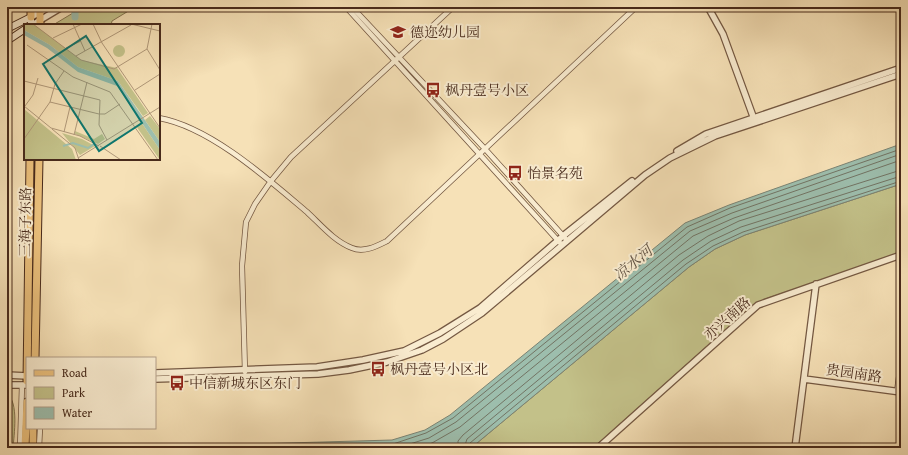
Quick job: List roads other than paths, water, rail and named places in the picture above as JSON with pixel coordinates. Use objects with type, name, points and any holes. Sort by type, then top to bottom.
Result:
[{"type":"main road","points":[[31,7],[31,24]]},
{"type":"main road","points":[[7,29],[31,17]]},
{"type":"main road","points":[[7,41],[24,31]]},
{"type":"main road","name":"三海子东路","points":[[27,357],[30,160]]},
{"type":"main road","name":"三海子东路","points":[[35,357],[39,160]]},
{"type":"main road","points":[[28,429],[29,442]]},
{"type":"main road","points":[[29,442],[33,429]]},
{"type":"street","points":[[32,24],[48,7]]},
{"type":"street","points":[[31,17],[40,16],[62,7]]},
{"type":"street","points":[[346,7],[560,243]]},
{"type":"street","points":[[352,7],[486,150],[565,238]]},
{"type":"street","points":[[245,377],[242,266],[246,222],[255,204],[271,181],[291,157],[453,7]]},
{"type":"street","points":[[160,118],[187,126],[221,146],[271,181],[331,235],[353,249],[368,249],[387,241],[486,150],[636,7]]},
{"type":"street","points":[[708,7],[722,34],[756,122]]},
{"type":"street","points":[[156,379],[318,374],[349,370],[387,362],[422,350],[443,339],[482,313],[604,202],[662,159],[706,134],[753,116],[901,68]]},
{"type":"street","points":[[565,238],[645,175],[670,158],[715,136],[901,74]]},
{"type":"street","points":[[156,373],[245,370],[338,364],[363,360],[404,350],[440,333],[480,308],[560,243]]},
{"type":"street","name":"亦兴南路","points":[[598,448],[758,305],[901,255]]},
{"type":"street","points":[[794,448],[816,284]]},
{"type":"street","points":[[899,392],[901,362]]},
{"type":"street","points":[[7,376],[26,376]]},
{"type":"street","name":"贵园南路","points":[[804,379],[899,392]]},
{"type":"street","points":[[7,385],[25,384],[26,398]]},
{"type":"street","points":[[28,429],[29,442]]},
{"type":"street","points":[[20,448],[29,442],[39,429]]},
{"type":"street","points":[[29,442],[39,448]]},
{"type":"water","points":[[901,144],[901,184],[745,235],[715,249],[689,267],[471,448],[113,448],[392,440],[425,430],[450,415],[685,223],[729,205]]},
{"type":"waterway","points":[[75,7],[75,17]]},
{"type":"place","name":"德迩幼儿园","points":[[398,32]]},
{"type":"place","name":"枫丹壹号小区","points":[[433,90]]},
{"type":"place","name":"怡景名苑","points":[[515,173]]},
{"type":"place","name":"枫丹壹号小区北","points":[[378,369]]},
{"type":"place","name":"中信新城东区东门","points":[[177,383]]},
{"type":"water label","name":"凉水河","points":[[633,263]]}]
